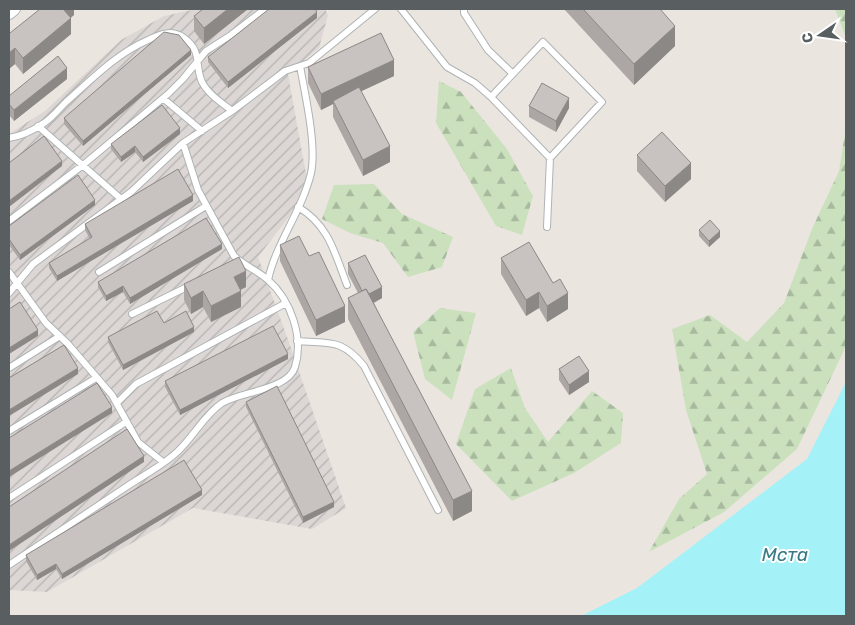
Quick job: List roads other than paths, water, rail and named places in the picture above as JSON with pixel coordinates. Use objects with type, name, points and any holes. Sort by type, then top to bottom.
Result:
[{"type":"street","points":[[9,13],[14,9]]},
{"type":"lane","points":[[9,221],[84,165],[164,99],[206,51],[231,35],[264,9]]},
{"type":"lane","points":[[9,293],[33,264],[121,199],[183,143],[232,111],[285,71],[309,63],[375,9]]},
{"type":"lane","points":[[401,9],[447,67],[475,83],[491,97],[550,158]]},
{"type":"lane","points":[[464,9],[464,13],[488,50],[513,74]]},
{"type":"lane","points":[[9,138],[28,132],[44,123],[108,64],[130,49],[161,34],[172,32],[182,36],[196,52],[202,82],[208,91],[232,111]]},
{"type":"lane","points":[[491,97],[543,42],[602,102],[550,158],[547,226]]},
{"type":"lane","points":[[268,280],[275,256],[285,238],[311,172],[312,138],[300,66]]},
{"type":"lane","points":[[164,99],[202,131]]},
{"type":"lane","points":[[38,126],[121,199]]},
{"type":"lane","points":[[9,565],[176,453],[205,419],[223,403],[237,396],[270,387],[288,377],[295,366],[297,341],[294,320],[286,303],[268,280],[241,263],[234,256],[198,190],[183,143]]},
{"type":"lane","points":[[99,272],[206,206]]},
{"type":"lane","points":[[298,207],[310,214],[325,231],[333,246],[347,285]]},
{"type":"lane","points":[[228,262],[234,256]]},
{"type":"lane","points":[[9,272],[46,323],[60,336],[112,395],[138,442],[163,462]]},
{"type":"lane","points":[[132,314],[200,280]]},
{"type":"lane","points":[[117,403],[136,384],[286,303]]},
{"type":"lane","points":[[9,368],[60,336]]},
{"type":"lane","points":[[297,341],[335,344],[346,347],[355,355],[364,366],[438,510]]},
{"type":"lane","points":[[9,431],[96,378]]},
{"type":"lane","points":[[9,498],[126,422]]},
{"type":"water","name":"Мста","points":[[846,382],[846,616],[581,616],[637,588],[807,459]]}]
